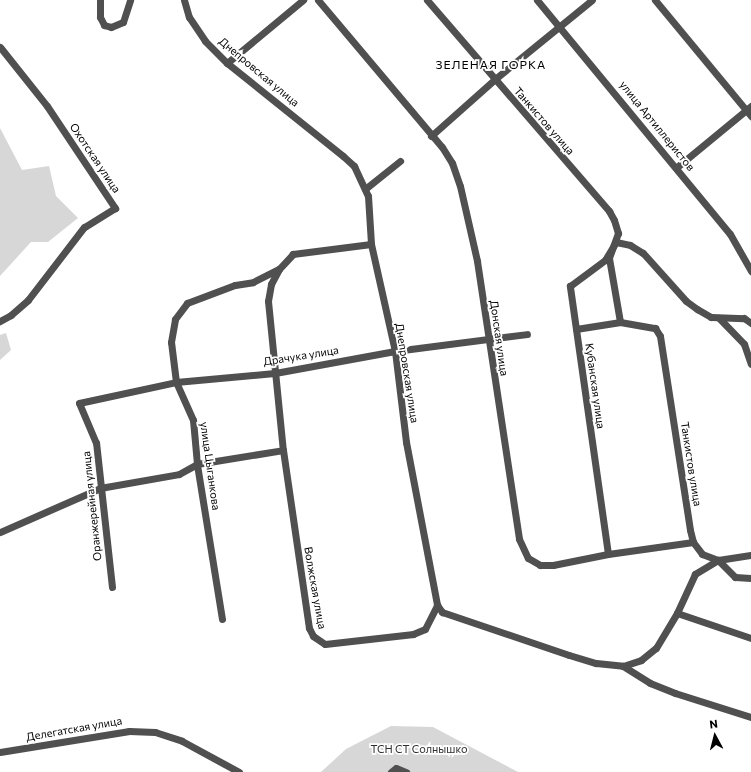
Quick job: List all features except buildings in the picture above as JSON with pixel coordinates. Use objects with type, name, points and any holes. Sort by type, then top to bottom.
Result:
[{"type":"street","points":[[100,0],[100,17],[104,25],[111,27],[123,22],[130,0]]},
{"type":"street","name":"Днепровская улица","points":[[184,0],[189,17],[204,41],[227,63],[354,166],[368,196],[371,244],[395,351],[406,442],[437,605]]},
{"type":"street","points":[[227,63],[303,0]]},
{"type":"street","name":"Донская улица","points":[[318,0],[442,148],[452,164],[460,186],[477,261],[487,338],[519,539],[528,558],[540,566],[554,566],[608,554],[693,542]]},
{"type":"street","name":"Танкистов улица","points":[[427,0],[609,211],[618,233],[609,258],[620,322],[655,328],[660,336],[693,542]]},
{"type":"street","name":"улица Артиллеристов","points":[[537,0],[677,167],[730,234],[751,271]]},
{"type":"street","points":[[431,136],[494,79],[592,0]]},
{"type":"street","points":[[655,0],[750,111],[677,167]]},
{"type":"street","name":"Охотская улица","points":[[0,47],[47,106],[115,208],[84,227],[28,300],[11,315],[0,321]]},
{"type":"street","points":[[365,189],[400,161]]},
{"type":"street","points":[[616,242],[630,245],[643,253],[691,306],[711,317],[744,318],[751,323]]},
{"type":"street","name":"Кубанская улица","points":[[608,554],[570,286],[605,260],[616,242]]},
{"type":"street","name":"Волжская улица","points":[[371,244],[293,254],[279,269],[271,284],[268,301],[283,450],[309,628],[313,636],[325,644],[413,634],[425,629],[437,605]]},
{"type":"street","name":"улица Цыганкова","points":[[222,619],[197,464],[193,420],[176,382],[171,342],[175,319],[187,303],[235,285],[254,282],[279,269]]},
{"type":"street","points":[[719,318],[744,344],[751,364]]},
{"type":"street","points":[[576,328],[620,322]]},
{"type":"street","name":"Драчука улица","points":[[80,403],[176,382],[275,373],[395,351],[527,334]]},
{"type":"street","name":"Оранжерейная улица","points":[[80,403],[96,442],[112,587]]},
{"type":"street","points":[[0,532],[100,488],[179,474],[197,464],[283,450]]},
{"type":"street","points":[[693,542],[702,554],[718,560],[735,577],[751,578]]},
{"type":"street","points":[[437,605],[442,612],[569,655],[596,663],[623,666],[641,660],[656,648],[677,613],[695,574],[718,560],[751,555]]},
{"type":"street","points":[[677,613],[751,638]]},
{"type":"street","points":[[623,666],[650,683],[675,693],[751,717]]},
{"type":"street","name":"Делегатская улица","points":[[0,752],[128,731],[155,732],[182,741],[239,772]]},
{"type":"street","points":[[391,772],[396,768],[406,772]]},
{"type":"green space","points":[[0,128],[22,170],[49,166],[56,196],[78,218],[48,242],[31,242],[0,276]]},
{"type":"green space","points":[[6,333],[11,350],[0,360],[0,335]]},
{"type":"green space","name":"ТСН СТ Солнышко","points":[[391,726],[433,727],[518,772],[321,772],[346,749]]},
{"type":"district","name":"ЗЕЛЕНАЯ ГОРКА","points":[[491,65]]}]
